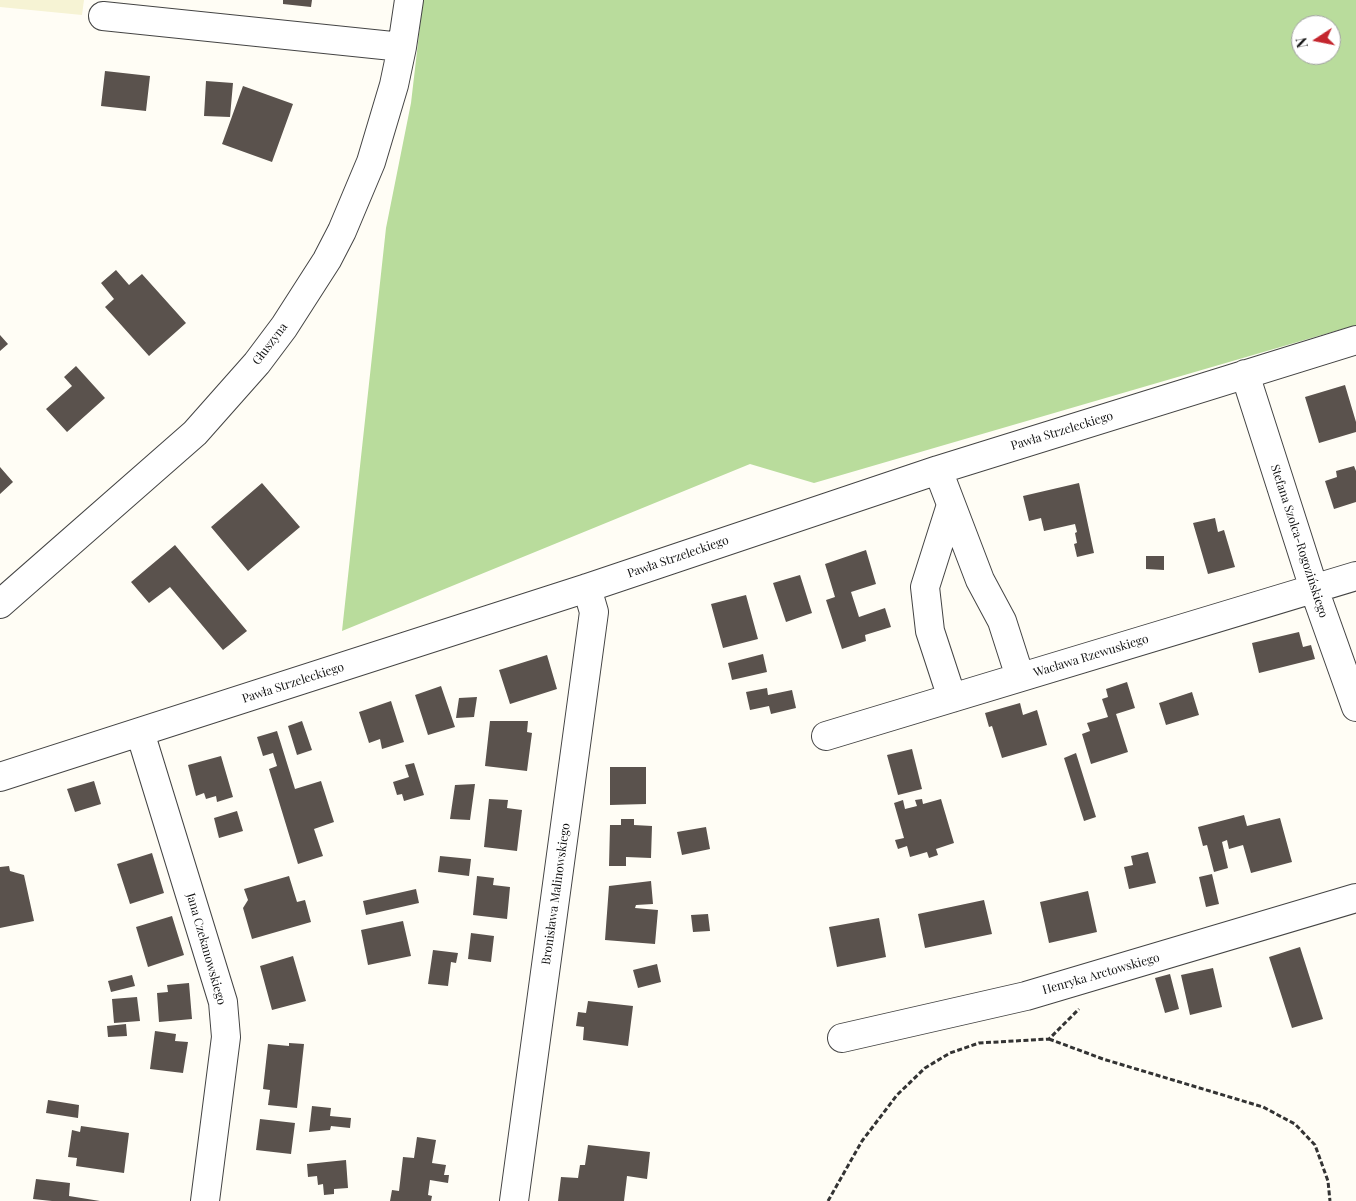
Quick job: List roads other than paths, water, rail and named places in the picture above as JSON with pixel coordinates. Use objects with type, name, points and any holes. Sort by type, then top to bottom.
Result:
[{"type":"street","name":"Głuszyna","points":[[0,604],[195,433],[257,363],[284,327],[342,232],[361,189],[386,116],[402,47],[409,0]]},
{"type":"street","points":[[103,16],[402,47]]},
{"type":"street","name":"Pawła Strzeleckiego","points":[[0,777],[587,588],[938,470],[1356,340]]},
{"type":"street","name":"Stefana Szolca-Rogozińskiego","points":[[1245,374],[1314,589],[1356,708]]},
{"type":"street","points":[[938,470],[980,580],[1002,620],[1020,677]]},
{"type":"street","points":[[951,505],[925,587],[930,631],[952,698]]},
{"type":"street","name":"Wacława Rzewuskiego","points":[[826,736],[1356,576]]},
{"type":"street","name":"Bronisława Malinowskiego","points":[[514,1201],[594,612],[587,588]]},
{"type":"street","name":"Jana Czekanowskiego","points":[[140,732],[223,1002],[226,1037],[205,1201]]},
{"type":"street","name":"Henryka Arctowskiego","points":[[842,1038],[1026,996],[1356,898]]}]
